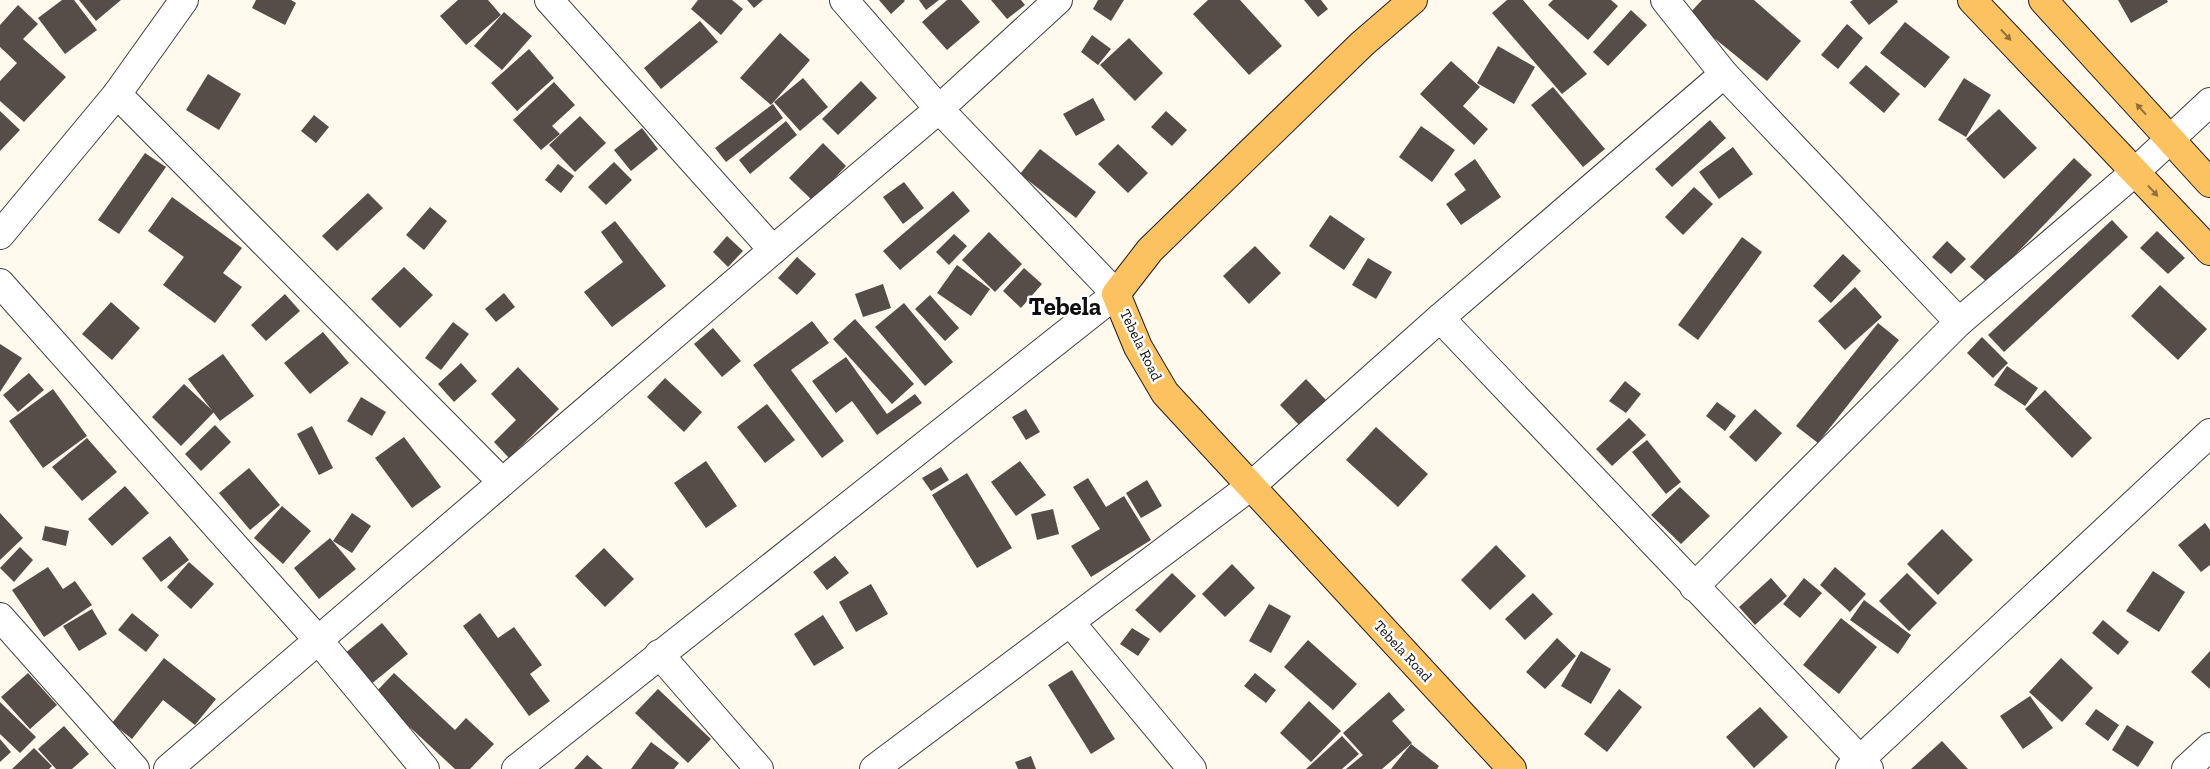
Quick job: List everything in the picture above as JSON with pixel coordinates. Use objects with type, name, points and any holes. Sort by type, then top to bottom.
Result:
[{"type":"main road","name":"Tebela Road","points":[[1413,0],[1362,44],[1150,250],[1116,294],[1138,347],[1165,393],[1512,769]]},
{"type":"main road","points":[[1972,0],[2210,251]]},
{"type":"main road","points":[[2044,0],[2210,183]]},
{"type":"street","points":[[0,235],[117,94],[184,0]]},
{"type":"street","points":[[549,0],[772,250]]},
{"type":"street","points":[[516,769],[1116,294],[939,109],[844,0]]},
{"type":"street","points":[[168,769],[939,109],[1058,0]]},
{"type":"street","points":[[1665,0],[1724,74],[1959,322]]},
{"type":"street","points":[[874,769],[1251,486],[1440,318],[1724,74]]},
{"type":"street","points":[[117,94],[502,482]]},
{"type":"street","points":[[1694,587],[1959,322],[2135,172],[2210,102]]},
{"type":"street","points":[[0,283],[319,641],[425,768]]},
{"type":"street","points":[[1440,318],[1860,766],[2210,433]]},
{"type":"street","points":[[0,617],[134,769]]},
{"type":"street","points":[[1070,622],[1192,769]]},
{"type":"street","points":[[659,654],[759,769]]},
{"type":"street","points":[[2186,769],[2210,747]]},
{"type":"building","points":[[62,0],[74,0],[97,30],[65,54],[38,18]]},
{"type":"building","points":[[79,0],[121,0],[96,21]]},
{"type":"building","points":[[256,0],[291,0],[296,3],[285,25],[252,8]]},
{"type":"building","points":[[458,0],[488,0],[501,15],[466,45],[440,16]]},
{"type":"building","points":[[698,0],[732,0],[743,9],[721,35],[691,9]]},
{"type":"building","points":[[747,0],[763,0],[754,8]]},
{"type":"building","points":[[879,0],[904,0],[905,1],[891,14]]},
{"type":"building","points":[[919,0],[939,0],[926,10]]},
{"type":"building","points":[[947,0],[961,0],[980,22],[947,50],[922,22]]},
{"type":"building","points":[[991,0],[1021,0],[1025,5],[1007,19]]},
{"type":"building","points":[[1098,0],[1124,0],[1111,21],[1093,9]]},
{"type":"building","points":[[1208,0],[1240,0],[1282,46],[1249,75],[1193,14]]},
{"type":"building","points":[[1304,0],[1321,0],[1328,9],[1318,17]]},
{"type":"building","points":[[1507,0],[1523,0],[1587,74],[1562,94],[1492,13]]},
{"type":"building","points":[[1553,0],[1611,0],[1618,6],[1588,40],[1548,5]]},
{"type":"building","points":[[1702,0],[1754,0],[1801,41],[1767,81],[1687,16]]},
{"type":"building","points":[[1853,0],[1897,0],[1898,2],[1869,25],[1850,2]]},
{"type":"building","points":[[2118,0],[2167,0],[2168,2],[2131,23]]},
{"type":"building","points":[[18,5],[38,24],[23,39],[66,77],[24,122],[0,101],[0,81],[17,63],[0,47],[0,25]]},
{"type":"building","points":[[1631,10],[1647,25],[1608,66],[1593,52]]},
{"type":"building","points":[[504,12],[532,36],[502,70],[474,46]]},
{"type":"building","points":[[700,21],[718,42],[661,89],[644,68]]},
{"type":"building","points":[[1905,22],[1950,57],[1925,88],[1880,53]]},
{"type":"building","points":[[1847,24],[1863,38],[1838,69],[1821,55]]},
{"type":"building","points":[[780,33],[810,60],[771,105],[740,78]]},
{"type":"building","points":[[1092,35],[1111,49],[1098,65],[1081,52]]},
{"type":"building","points":[[1129,38],[1163,73],[1135,101],[1100,65]]},
{"type":"building","points":[[1498,46],[1535,67],[1514,104],[1477,83]]},
{"type":"building","points":[[529,49],[554,78],[517,111],[491,83]]},
{"type":"building","points":[[1451,61],[1480,87],[1463,106],[1488,129],[1474,145],[1420,94]]},
{"type":"building","points":[[1866,65],[1900,94],[1884,113],[1849,83]]},
{"type":"building","points":[[208,74],[241,94],[219,130],[186,110]]},
{"type":"building","points":[[803,78],[828,107],[800,131],[774,102]]},
{"type":"building","points":[[1964,78],[1991,95],[1966,137],[1938,120]]},
{"type":"building","points":[[861,81],[877,98],[838,135],[822,119]]},
{"type":"building","points":[[554,82],[575,105],[552,126],[560,134],[541,150],[513,120]]},
{"type":"building","points":[[1553,87],[1605,149],[1583,167],[1531,105]]},
{"type":"building","points":[[1093,98],[1105,120],[1076,136],[1063,114]]},
{"type":"building","points":[[773,104],[783,118],[726,162],[715,148]]},
{"type":"building","points":[[1999,109],[2037,148],[2004,179],[1966,139]]},
{"type":"building","points":[[0,111],[20,130],[0,151]]},
{"type":"building","points":[[1166,111],[1187,130],[1172,146],[1151,127]]},
{"type":"building","points":[[314,115],[329,127],[316,143],[301,131]]},
{"type":"building","points":[[580,116],[606,143],[575,172],[549,145]]},
{"type":"building","points":[[1710,120],[1726,138],[1672,187],[1655,169]]},
{"type":"building","points":[[786,121],[797,135],[750,174],[739,160]]},
{"type":"building","points":[[1421,126],[1455,150],[1432,182],[1399,157]]},
{"type":"building","points":[[642,128],[658,149],[631,171],[614,150]]},
{"type":"building","points":[[823,143],[846,166],[813,201],[789,178]]},
{"type":"building","points":[[1118,144],[1148,173],[1128,193],[1098,164]]},
{"type":"building","points":[[1733,147],[1753,174],[1719,199],[1699,172]]},
{"type":"building","points":[[1040,149],[1096,192],[1076,218],[1020,174]]},
{"type":"building","points":[[145,153],[166,167],[119,234],[98,220]]},
{"type":"building","points":[[2074,158],[2092,175],[1988,283],[1970,267]]},
{"type":"building","points":[[1475,159],[1501,197],[1461,225],[1446,204],[1466,190],[1454,174]]},
{"type":"building","points":[[614,162],[632,180],[606,205],[588,187]]},
{"type":"building","points":[[558,164],[574,176],[561,193],[545,180]]},
{"type":"building","points":[[904,182],[924,208],[903,224],[883,197]]},
{"type":"building","points":[[1694,187],[1713,204],[1683,235],[1665,217]]},
{"type":"building","points":[[953,191],[970,211],[900,270],[883,251]]},
{"type":"building","points":[[368,193],[383,208],[337,251],[322,236]]},
{"type":"building","points":[[172,197],[242,248],[223,273],[242,287],[215,323],[163,285],[184,257],[148,231]]},
{"type":"building","points":[[430,207],[447,221],[424,250],[406,235]]},
{"type":"building","points":[[1330,215],[1365,239],[1344,270],[1309,246]]},
{"type":"building","points":[[2112,220],[2128,237],[2004,352],[1988,335]]},
{"type":"building","points":[[615,221],[666,286],[612,327],[584,292],[623,262],[601,232]]},
{"type":"building","points":[[2157,231],[2185,258],[2168,274],[2140,248]]},
{"type":"building","points":[[989,232],[1022,264],[995,292],[962,260]]},
{"type":"building","points":[[954,234],[967,246],[949,265],[936,252]]},
{"type":"building","points":[[727,236],[743,251],[728,267],[713,252]]},
{"type":"building","points":[[1742,237],[1762,252],[1698,340],[1678,325]]},
{"type":"building","points":[[1947,241],[1966,259],[1951,274],[1932,257]]},
{"type":"building","points":[[1255,246],[1281,273],[1249,304],[1223,276]]},
{"type":"building","points":[[1843,254],[1861,271],[1831,303],[1813,286]]},
{"type":"building","points":[[797,257],[816,274],[797,295],[778,278]]},
{"type":"building","points":[[1368,258],[1392,272],[1376,299],[1352,285]]},
{"type":"building","points":[[957,265],[990,289],[971,316],[937,293]]},
{"type":"building","points":[[404,267],[433,295],[400,328],[371,299]]},
{"type":"building","points":[[1024,268],[1042,284],[1021,308],[1003,291]]},
{"type":"building","points":[[883,284],[891,308],[863,317],[855,294]]},
{"type":"building","points":[[2160,285],[2207,329],[2178,360],[2131,316]]},
{"type":"building","points":[[1855,287],[1882,317],[1845,350],[1818,321]]},
{"type":"building","points":[[504,293],[515,307],[496,322],[485,309]]},
{"type":"building","points":[[285,294],[300,311],[266,341],[251,325]]},
{"type":"building","points":[[930,295],[959,328],[945,341],[915,309]]},
{"type":"building","points":[[111,302],[140,328],[112,360],[82,334]]},
{"type":"building","points":[[904,303],[953,362],[925,386],[875,327]]},
{"type":"building","points":[[855,319],[914,384],[892,404],[833,339]]},
{"type":"building","points":[[812,321],[829,343],[791,370],[844,441],[822,458],[753,365]]},
{"type":"building","points":[[453,322],[469,334],[441,370],[425,358]]},
{"type":"building","points":[[1878,323],[1899,340],[1818,443],[1796,426]]},
{"type":"building","points":[[713,328],[741,361],[722,377],[694,344]]},
{"type":"building","points":[[323,332],[349,363],[310,394],[284,363]]},
{"type":"building","points":[[1982,337],[2008,363],[1993,378],[1967,353]]},
{"type":"building","points":[[0,344],[22,358],[0,392]]},
{"type":"building","points":[[223,354],[254,396],[220,421],[188,379]]},
{"type":"building","points":[[846,357],[887,414],[915,394],[922,403],[877,435],[852,401],[836,413],[812,381]]},
{"type":"building","points":[[461,363],[477,381],[454,402],[438,384]]},
{"type":"building","points":[[2007,366],[2038,388],[2025,406],[1994,385]]},
{"type":"building","points":[[518,367],[559,409],[509,458],[494,442],[516,420],[491,394]]},
{"type":"building","points":[[29,373],[44,390],[18,412],[3,395]]},
{"type":"building","points":[[665,378],[702,412],[684,432],[647,397]]},
{"type":"building","points":[[1306,379],[1326,400],[1299,425],[1280,405]]},
{"type":"building","points":[[1625,381],[1641,394],[1626,413],[1609,401]]},
{"type":"building","points":[[184,384],[214,412],[181,446],[152,417]]},
{"type":"building","points":[[53,389],[87,436],[43,468],[9,421]]},
{"type":"building","points":[[2045,390],[2092,438],[2072,458],[2025,409]]},
{"type":"building","points":[[361,397],[386,412],[372,436],[347,421]]},
{"type":"building","points":[[1717,402],[1736,416],[1725,431],[1706,416]]},
{"type":"building","points":[[767,404],[795,440],[765,463],[737,427]]},
{"type":"building","points":[[1026,409],[1040,432],[1026,440],[1012,417]]},
{"type":"building","points":[[1755,409],[1782,433],[1756,462],[1729,437]]},
{"type":"building","points":[[1629,418],[1646,435],[1612,466],[1596,449]]},
{"type":"building","points":[[215,425],[231,442],[201,471],[185,454]]},
{"type":"building","points":[[312,426],[333,468],[319,475],[297,434]]},
{"type":"building","points":[[1376,427],[1428,474],[1398,507],[1346,460]]},
{"type":"building","points":[[404,437],[441,487],[412,508],[375,458]]},
{"type":"building","points":[[87,438],[117,472],[82,501],[52,467]]},
{"type":"building","points":[[1647,440],[1681,482],[1666,494],[1632,452]]},
{"type":"building","points":[[706,461],[737,506],[706,528],[674,483]]},
{"type":"building","points":[[1020,461],[1046,495],[1016,516],[991,482]]},
{"type":"building","points":[[941,467],[949,480],[931,491],[922,478]]},
{"type":"building","points":[[249,468],[280,505],[250,530],[219,493]]},
{"type":"building","points":[[967,473],[1012,548],[977,568],[932,495]]},
{"type":"building","points":[[1088,478],[1106,507],[1124,496],[1151,540],[1091,577],[1071,546],[1100,529],[1073,487]]},
{"type":"building","points":[[1147,480],[1162,506],[1141,518],[1126,493]]},
{"type":"building","points":[[125,486],[149,513],[112,546],[88,519]]},
{"type":"building","points":[[1680,487],[1710,516],[1681,544],[1651,515]]},
{"type":"building","points":[[282,506],[311,531],[283,564],[254,538]]},
{"type":"building","points":[[1053,509],[1059,534],[1037,540],[1031,514]]},
{"type":"building","points":[[0,513],[23,538],[0,560]]},
{"type":"building","points":[[352,513],[371,526],[352,553],[333,541]]},
{"type":"building","points":[[2205,523],[2210,530],[2210,565],[2201,572],[2178,545]]},
{"type":"building","points":[[45,526],[69,531],[66,546],[42,540]]},
{"type":"building","points":[[1942,529],[1973,560],[1938,595],[1907,564]]},
{"type":"building","points":[[170,536],[189,560],[161,582],[142,558]]},
{"type":"building","points":[[330,538],[356,569],[319,599],[294,568]]},
{"type":"building","points":[[1496,545],[1526,576],[1490,610],[1461,580]]},
{"type":"building","points":[[20,547],[33,560],[14,582],[0,568]]},
{"type":"building","points":[[604,548],[634,579],[605,607],[575,576]]},
{"type":"building","points":[[835,556],[849,573],[827,590],[813,572]]},
{"type":"building","points":[[189,562],[214,584],[191,609],[167,587]]},
{"type":"building","points":[[1232,564],[1255,588],[1225,617],[1202,594]]},
{"type":"building","points":[[48,567],[63,589],[75,581],[92,605],[44,637],[12,590]]},
{"type":"building","points":[[1835,567],[1866,594],[1850,612],[1820,585]]},
{"type":"building","points":[[2153,571],[2185,592],[2159,632],[2126,611]]},
{"type":"building","points":[[1172,573],[1196,596],[1160,633],[1135,610]]},
{"type":"building","points":[[1907,573],[1937,603],[1909,631],[1879,601]]},
{"type":"building","points":[[1771,578],[1787,596],[1755,625],[1739,607]]},
{"type":"building","points":[[1804,578],[1822,593],[1800,618],[1783,604]]},
{"type":"building","points":[[871,584],[888,614],[856,632],[839,602]]},
{"type":"building","points":[[1533,593],[1553,614],[1525,640],[1505,619]]},
{"type":"building","points":[[1864,600],[1911,635],[1898,654],[1850,620]]},
{"type":"building","points":[[1269,604],[1291,616],[1271,653],[1249,641]]},
{"type":"building","points":[[92,609],[107,634],[79,651],[63,626]]},
{"type":"building","points":[[132,613],[159,635],[146,652],[118,630]]},
{"type":"building","points":[[480,613],[498,638],[514,627],[542,665],[530,674],[550,701],[529,716],[463,626]]},
{"type":"building","points":[[823,615],[844,648],[814,666],[794,634]]},
{"type":"building","points":[[1841,618],[1877,647],[1839,694],[1803,665]]},
{"type":"building","points":[[2103,620],[2129,642],[2118,655],[2092,633]]},
{"type":"building","points":[[382,623],[408,654],[370,685],[344,654]]},
{"type":"building","points":[[1132,628],[1150,639],[1138,656],[1120,644]]},
{"type":"building","points":[[1557,638],[1576,656],[1545,689],[1526,672]]},
{"type":"building","points":[[1308,640],[1357,684],[1333,710],[1284,667]]},
{"type":"building","points":[[1581,651],[1611,669],[1591,704],[1561,686]]},
{"type":"building","points":[[2210,651],[2210,689],[2191,672]]},
{"type":"building","points":[[164,658],[216,699],[195,725],[163,700],[132,739],[112,723]]},
{"type":"building","points":[[2061,658],[2093,688],[2062,722],[2029,692]]},
{"type":"building","points":[[1072,670],[1115,739],[1091,754],[1048,685]]},
{"type":"building","points":[[28,673],[57,705],[30,729],[1,697]]},
{"type":"building","points":[[394,673],[455,730],[466,718],[494,744],[470,769],[455,769],[374,694]]},
{"type":"building","points":[[1255,673],[1276,690],[1266,703],[1244,686]]},
{"type":"building","points":[[658,689],[711,739],[688,763],[635,713]]},
{"type":"building","points":[[1619,689],[1642,707],[1607,752],[1584,734]]},
{"type":"building","points":[[1389,692],[1405,710],[1392,721],[1412,743],[1382,769],[1346,769],[1363,755],[1343,733]]},
{"type":"building","points":[[2030,696],[2053,728],[2023,749],[2000,716]]},
{"type":"building","points":[[1309,701],[1341,731],[1311,762],[1280,733]]},
{"type":"building","points":[[0,702],[36,737],[20,753],[0,734]]},
{"type":"building","points":[[1760,707],[1788,737],[1754,768],[1726,737]]},
{"type":"building","points":[[2096,709],[2119,725],[2108,741],[2085,724]]},
{"type":"building","points":[[2127,725],[2154,742],[2138,767],[2112,750]]},
{"type":"building","points":[[64,726],[89,754],[72,769],[56,769],[38,749]]},
{"type":"building","points":[[1342,736],[1359,754],[1342,769],[1306,769]]},
{"type":"building","points":[[0,739],[11,752],[0,762]]},
{"type":"building","points":[[1942,741],[1968,769],[1911,769]]},
{"type":"building","points":[[651,742],[679,763],[674,769],[631,769]]},
{"type":"building","points":[[1411,744],[1439,766],[1437,769],[1391,769]]},
{"type":"building","points":[[34,748],[52,766],[49,769],[12,769]]},
{"type":"building","points":[[587,755],[603,769],[574,769]]},
{"type":"building","points":[[1031,756],[1036,769],[1018,769],[1015,762]]},
{"type":"district","name":"Tebela","points":[[1065,306]]}]
